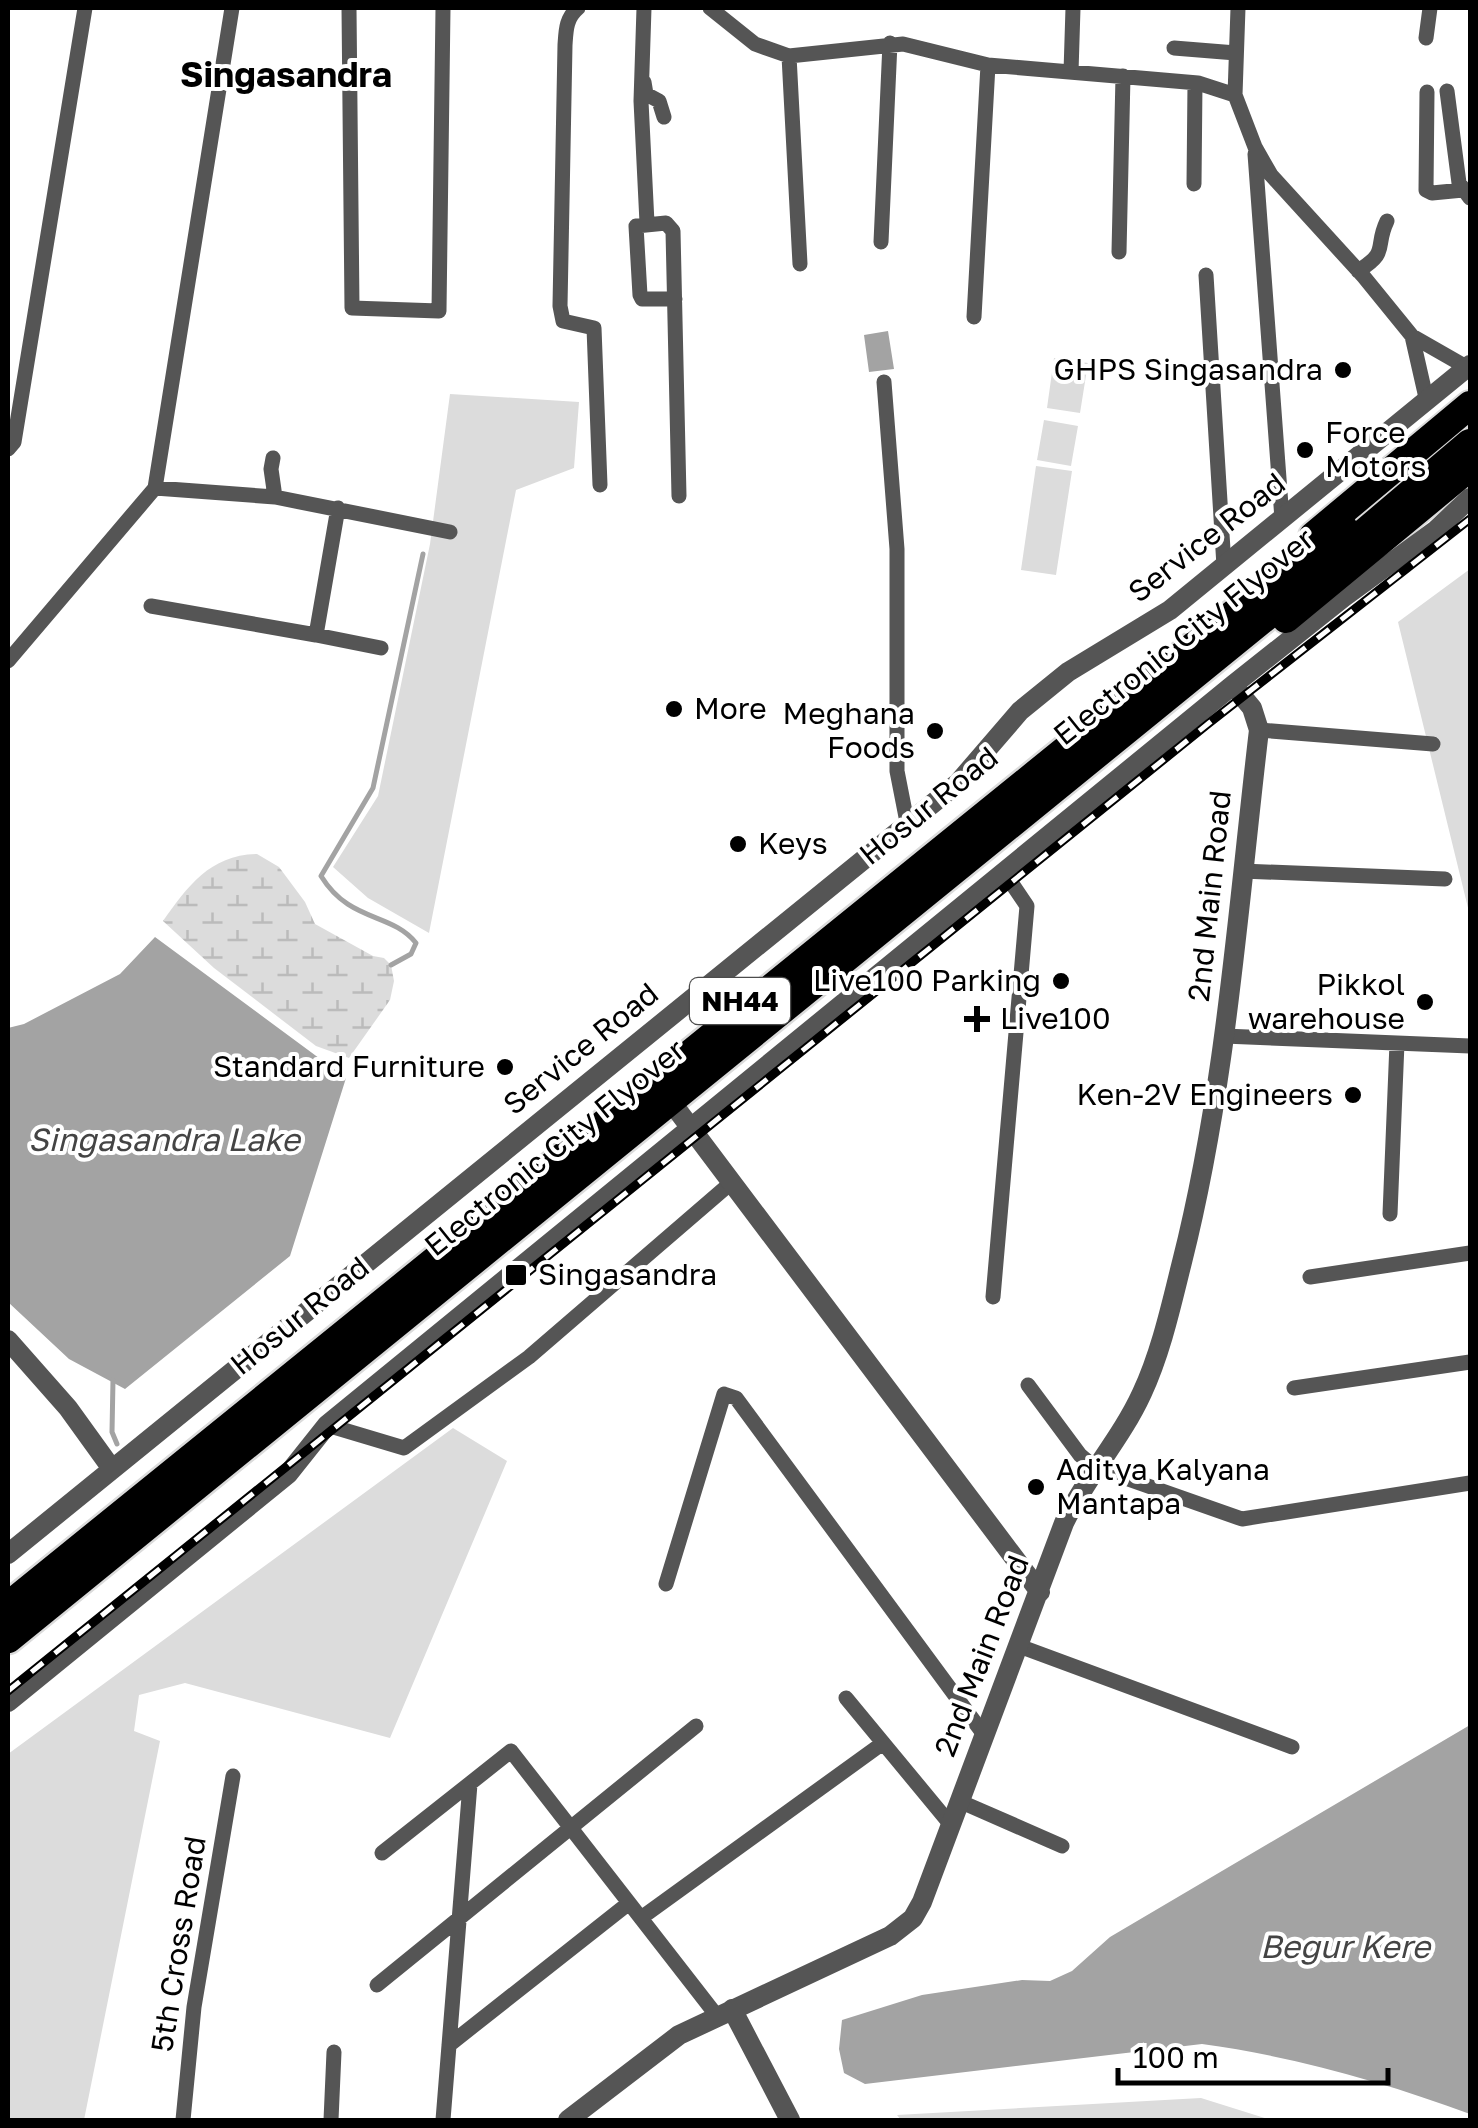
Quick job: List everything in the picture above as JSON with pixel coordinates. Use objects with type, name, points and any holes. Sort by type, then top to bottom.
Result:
[{"type":"highway","name":"Hosur Road","points":[[8,1596],[1470,405]]},
{"type":"highway","name":"Electronic City Flyover","points":[[8,1607],[1223,624],[1470,419]]},
{"type":"highway","name":"Electronic City Flyover","points":[[8,1638],[1300,588],[1470,444]]},
{"type":"highway","name":"NH44","points":[[8,1655],[684,1120],[1470,467]]},
{"type":"street","points":[[8,449],[14,442],[85,8]]},
{"type":"street","points":[[8,661],[155,488],[232,8]]},
{"type":"street","points":[[349,8],[352,308],[439,311],[442,8]]},
{"type":"street","points":[[578,8],[570,14],[565,45],[560,315],[567,324],[594,328],[600,485]]},
{"type":"street","points":[[644,8],[647,223]]},
{"type":"street","points":[[710,8],[755,44],[790,56],[830,54],[890,43],[988,65],[1196,84],[1235,95]]},
{"type":"street","points":[[1071,72],[1073,8]]},
{"type":"street","points":[[1238,8],[1235,95],[1255,147],[1271,175],[1412,336],[1469,367]]},
{"type":"street","points":[[1426,38],[1430,8]]},
{"type":"street","points":[[882,242],[890,43]]},
{"type":"street","points":[[1174,48],[1236,53]]},
{"type":"street","points":[[790,56],[800,264]]},
{"type":"street","points":[[974,317],[988,65]]},
{"type":"street","points":[[642,73],[646,94],[659,100],[664,117]]},
{"type":"street","points":[[1119,252],[1124,76]]},
{"type":"street","points":[[1194,184],[1196,84]]},
{"type":"street","points":[[1446,90],[1459,183],[1467,194]]},
{"type":"street","points":[[1426,92],[1425,185],[1432,194],[1467,194]]},
{"type":"street","points":[[1255,147],[1282,519]]},
{"type":"street","points":[[1358,272],[1381,252],[1387,220]]},
{"type":"street","points":[[674,299],[642,299],[636,226],[671,225],[674,299],[679,496]]},
{"type":"street","points":[[1206,275],[1224,566]]},
{"type":"street","points":[[1412,336],[1427,402]]},
{"type":"street","name":"Service Road","points":[[8,1554],[958,782],[1032,701],[1068,672],[1170,610],[1469,367]]},
{"type":"street","points":[[884,382],[897,549],[897,771],[907,822]]},
{"type":"street","points":[[273,458],[270,469],[275,497]]},
{"type":"street","points":[[155,488],[275,497],[450,532]]},
{"type":"street","points":[[8,1702],[288,1474],[327,1425],[684,1120],[1004,872],[1344,596],[1436,530],[1470,498]]},
{"type":"street","points":[[316,635],[338,508]]},
{"type":"street","points":[[151,606],[381,648]]},
{"type":"street","points":[[1233,685],[1252,708],[1259,730],[1434,744]]},
{"type":"street","name":"2nd Main Road","points":[[568,2120],[661,2047],[724,2012],[904,1928],[922,1902],[1064,1523],[1094,1467],[1142,1393],[1160,1343],[1200,1194],[1224,1036],[1259,730]]},
{"type":"street","points":[[1242,871],[1445,879]]},
{"type":"street","points":[[992,1298],[1027,906],[1004,872]]},
{"type":"street","points":[[1224,1036],[1470,1046]]},
{"type":"street","points":[[1390,1214],[1397,1043]]},
{"type":"street","points":[[684,1120],[1040,1592]]},
{"type":"street","points":[[327,1425],[404,1448],[529,1357],[732,1182]]},
{"type":"street","points":[[1310,1278],[1470,1253]]},
{"type":"street","points":[[8,1340],[68,1408],[112,1469]]},
{"type":"street","points":[[1294,1388],[1470,1362]]},
{"type":"street","points":[[1028,1385],[1080,1455],[1094,1467],[1242,1519],[1470,1483]]},
{"type":"street","points":[[666,1584],[724,1394],[736,1398],[984,1736]]},
{"type":"street","points":[[1019,1646],[1292,1747]]},
{"type":"street","points":[[846,1698],[950,1825]]},
{"type":"street","points":[[376,1985],[696,1726]]},
{"type":"street","points":[[641,1918],[883,1742]]},
{"type":"street","points":[[382,1853],[512,1751],[641,1918],[724,2012],[787,2119]]},
{"type":"street","name":"5th Cross Road","points":[[184,2120],[194,2007],[232,1776]]},
{"type":"street","points":[[443,2120],[470,1784]]},
{"type":"street","points":[[959,1802],[1062,1846]]},
{"type":"street","points":[[449,2045],[629,1903]]},
{"type":"street","points":[[331,2120],[334,2052]]},
{"type":"green space","points":[[1054,358],[1088,363],[1080,413],[1047,408]]},
{"type":"green space","points":[[450,394],[579,402],[574,468],[516,490],[429,933],[368,898],[333,867],[378,796],[430,544]]},
{"type":"green space","points":[[1044,420],[1078,426],[1071,466],[1037,460]]},
{"type":"green space","points":[[1036,466],[1072,471],[1056,575],[1021,570]]},
{"type":"green space","points":[[1470,569],[1470,916],[1398,622]]},
{"type":"green space","points":[[257,854],[279,867],[305,902],[315,924],[391,965],[394,981],[390,1000],[349,1058],[316,1046],[214,968],[163,921],[191,885],[213,866]]},
{"type":"green space","points":[[453,1428],[507,1461],[390,1738],[185,1683],[139,1695],[134,1731],[160,1741],[84,2120],[8,2120],[8,1754]]},
{"type":"green space","points":[[1201,2098],[1271,2120],[901,2120],[897,2115]]},
{"type":"water","points":[[888,331],[894,369],[869,372],[864,335]]},
{"type":"water","name":"Singasandra Lake","points":[[155,937],[346,1078],[290,1256],[125,1389],[69,1359],[8,1302],[8,1028],[24,1024],[120,974]]},
{"type":"water","name":"Begur Kere","points":[[1470,1725],[1470,2114],[1338,2072],[1202,2044],[865,2084],[844,2073],[839,2049],[842,2020],[922,1995],[1022,1980],[1050,1981],[1072,1971],[1110,1937]]},
{"type":"waterway","points":[[391,965],[411,954],[416,943],[395,926],[345,902],[321,876],[373,788],[423,554]]},
{"type":"waterway","points":[[113,1380],[112,1432],[117,1444]]},
{"type":"railway","points":[[8,1691],[1209,723],[1470,519]]},
{"type":"place","name":"GHPS Singasandra","points":[[1343,370]]},
{"type":"place","name":"Force Motors","points":[[1305,450]]},
{"type":"place","name":"More","points":[[674,709]]},
{"type":"place","name":"Meghana Foods","points":[[935,731]]},
{"type":"place","name":"Keys","points":[[738,844]]},
{"type":"place","name":"Live100 Parking","points":[[1061,981]]},
{"type":"place","name":"Pikkol warehouse","points":[[1425,1002]]},
{"type":"place","name":"Live100","points":[[977,1019]]},
{"type":"place","name":"Standard Furniture","points":[[505,1067]]},
{"type":"place","name":"Ken-2V Engineers","points":[[1353,1095]]},
{"type":"place","name":"Singasandra","points":[[516,1275]]},
{"type":"place","name":"Aditya Kalyana Mantapa","points":[[1036,1487]]},
{"type":"district","name":"Singasandra","points":[[286,75]]}]
